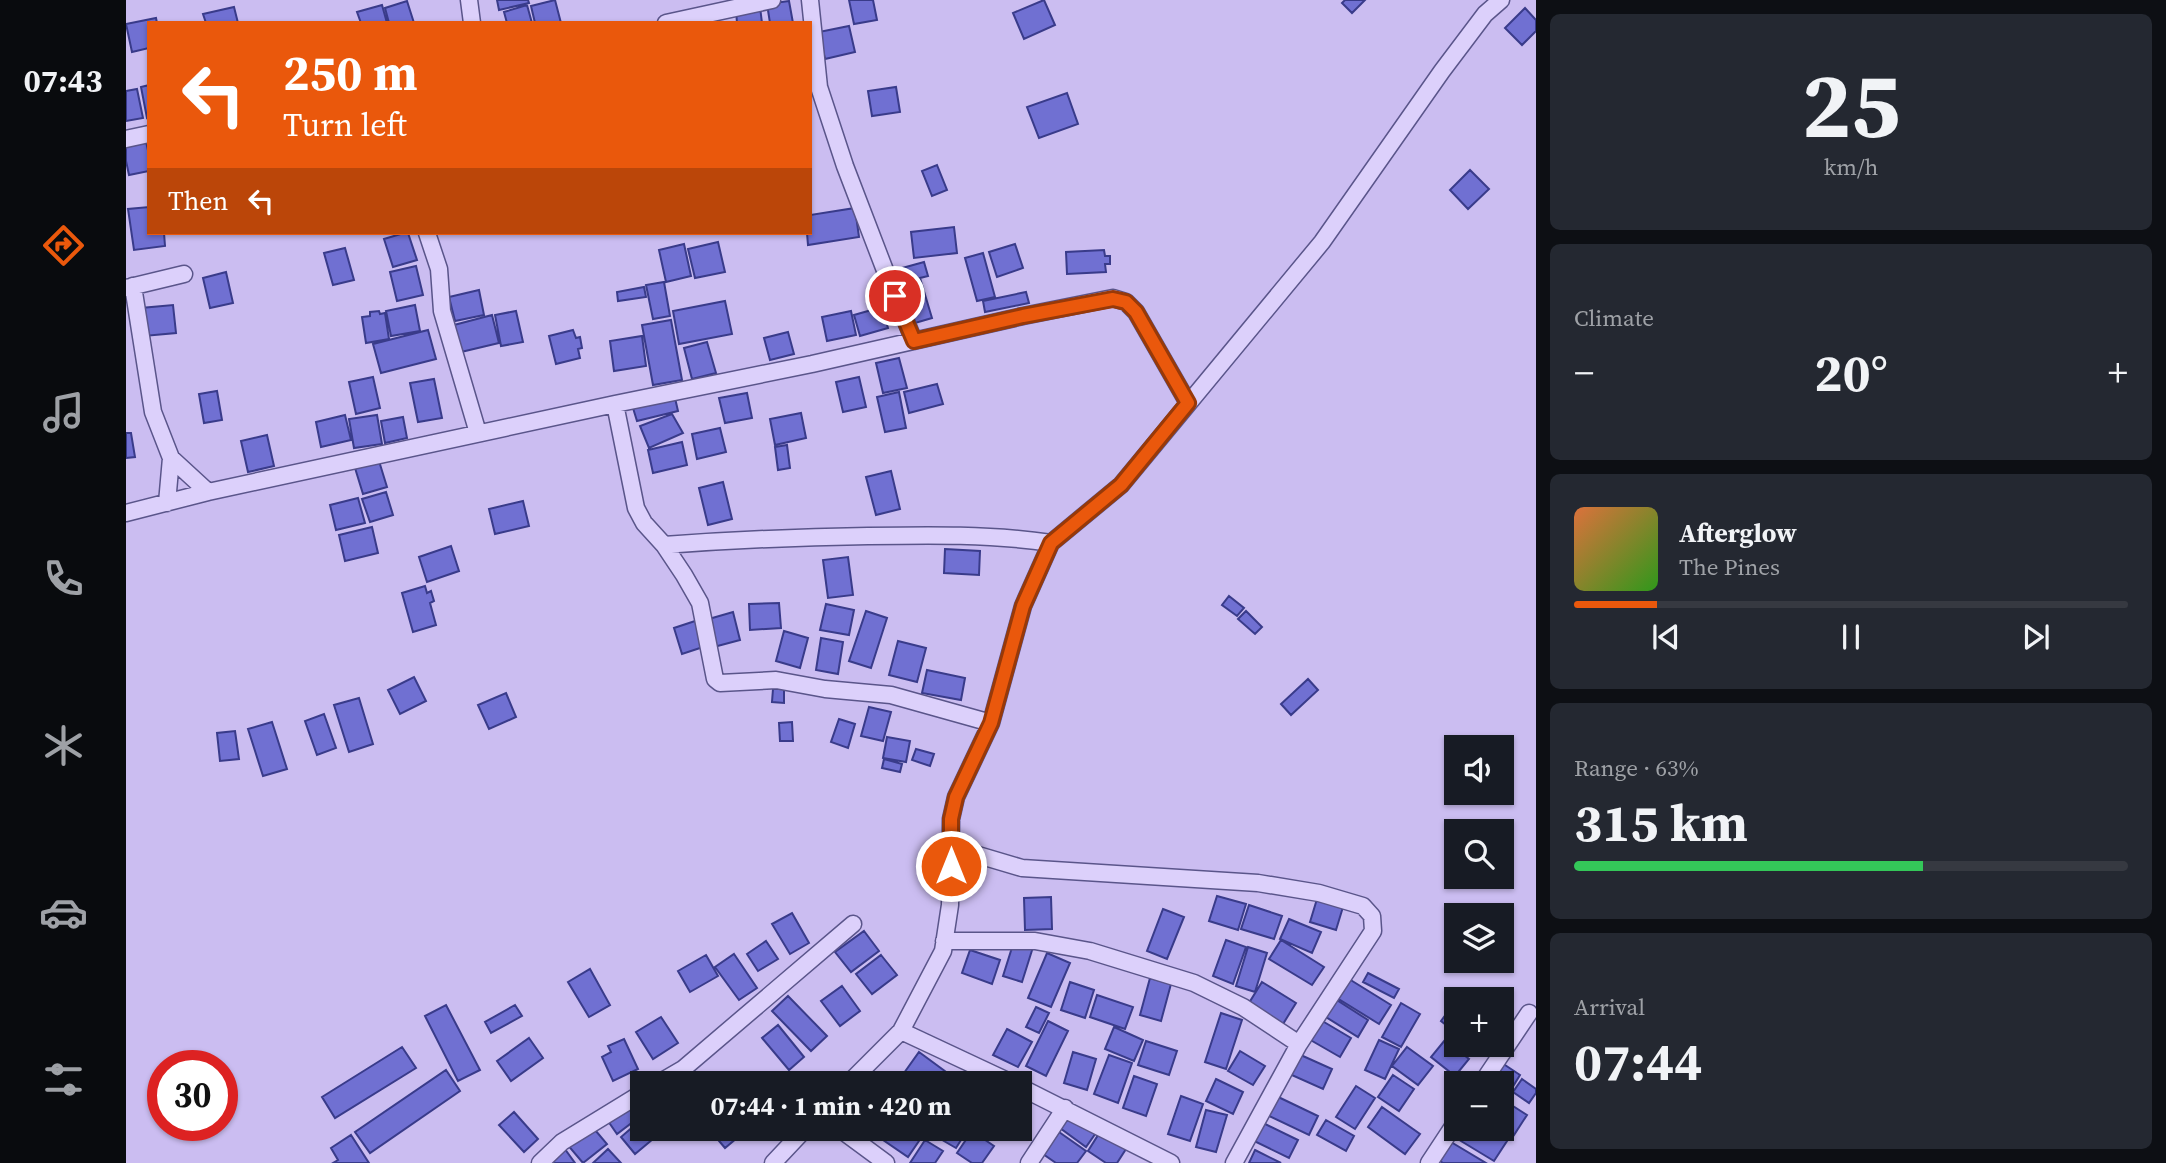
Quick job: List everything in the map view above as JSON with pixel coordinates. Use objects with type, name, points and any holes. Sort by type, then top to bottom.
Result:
[{"type":"street","points":[[469,0],[472,21]]},
{"type":"street","points":[[675,21],[772,0]]},
{"type":"street","points":[[810,0],[819,87],[845,166],[914,341]]},
{"type":"street","points":[[1475,0],[1485,14]]},
{"type":"street","points":[[861,1071],[901,1031],[943,951],[950,905],[951,819],[956,797],[991,723],[1023,606],[1051,543],[1121,485],[1322,242],[1442,71],[1485,14],[1502,0]]},
{"type":"street","points":[[126,139],[147,134]]},
{"type":"street","points":[[428,235],[439,269],[442,311],[478,433]]},
{"type":"street","points":[[184,274],[129,287],[153,412],[171,458],[208,492]]},
{"type":"street","points":[[126,513],[208,492],[478,433],[1113,299],[1126,302],[1136,312],[1188,403]]},
{"type":"street","points":[[615,404],[636,508],[644,523],[664,545],[700,603],[715,679],[720,683],[776,680],[891,695],[991,723]]},
{"type":"street","points":[[167,503],[171,458]]},
{"type":"street","points":[[664,545],[955,534],[1011,537],[1051,543]]},
{"type":"street","points":[[951,847],[1022,868],[1258,883],[1319,893],[1363,906],[1372,916],[1373,931],[1299,1044],[1234,1163]]},
{"type":"street","points":[[680,1071],[853,924]]},
{"type":"street","points":[[944,941],[1035,941],[1090,951],[1194,983],[1243,1007],[1299,1044]]},
{"type":"street","points":[[1490,1071],[1530,1013]]},
{"type":"street","points":[[901,1031],[986,1071]]},
{"type":"street","points":[[1032,1093],[1171,1163]]},
{"type":"street","points":[[540,1163],[562,1142],[630,1101]]},
{"type":"street","points":[[1029,1163],[1065,1108]]},
{"type":"street","points":[[1429,1163],[1444,1140]]},
{"type":"street","points":[[774,1163],[794,1141]]},
{"type":"street","points":[[856,1141],[886,1163]]},
{"type":"building","points":[[497,0],[528,0],[529,3],[499,10]]},
{"type":"building","points":[[555,0],[560,21],[535,21],[531,6]]},
{"type":"building","points":[[849,0],[873,0],[877,20],[854,24]]},
{"type":"building","points":[[1044,0],[1055,25],[1024,39],[1013,13]]},
{"type":"building","points":[[1345,0],[1365,0],[1352,13],[1342,3]]},
{"type":"building","points":[[407,1],[413,21],[388,21],[385,8]]},
{"type":"building","points":[[789,1],[793,21],[770,21],[767,4]]},
{"type":"building","points":[[382,5],[386,21],[360,21],[357,12]]},
{"type":"building","points":[[527,5],[531,21],[506,21],[504,12]]},
{"type":"building","points":[[234,7],[238,21],[205,21],[203,14]]},
{"type":"building","points":[[760,7],[762,21],[737,21],[736,10]]},
{"type":"building","points":[[1525,8],[1536,20],[1536,31],[1522,45],[1505,28]]},
{"type":"building","points":[[156,18],[157,21],[147,21],[147,48],[132,52],[126,24]]},
{"type":"building","points":[[849,26],[855,52],[825,59],[819,32]]},
{"type":"building","points":[[147,86],[147,118],[141,87]]},
{"type":"building","points":[[896,87],[900,112],[872,116],[868,91]]},
{"type":"building","points":[[137,89],[143,118],[126,121],[126,91]]},
{"type":"building","points":[[1067,93],[1078,124],[1039,138],[1027,107]]},
{"type":"building","points":[[145,137],[147,171],[129,175],[126,141]]},
{"type":"building","points":[[937,165],[947,190],[932,196],[922,171]]},
{"type":"building","points":[[1470,170],[1489,189],[1468,209],[1450,190]]},
{"type":"building","points":[[147,207],[147,235],[164,235],[165,246],[134,250],[128,209]]},
{"type":"building","points":[[855,208],[859,237],[808,245],[807,235],[812,235],[812,215]]},
{"type":"building","points":[[954,227],[957,253],[914,258],[911,232]]},
{"type":"building","points":[[409,235],[417,260],[393,267],[384,239]]},
{"type":"building","points":[[718,242],[725,272],[695,278],[688,249]]},
{"type":"building","points":[[684,244],[691,276],[666,282],[659,250]]},
{"type":"building","points":[[1015,244],[1023,268],[997,277],[989,252]]},
{"type":"building","points":[[345,248],[354,280],[333,285],[324,253]]},
{"type":"building","points":[[1104,250],[1105,256],[1110,256],[1110,264],[1105,264],[1106,272],[1067,274],[1066,252]]},
{"type":"building","points":[[983,253],[995,297],[977,301],[965,258]]},
{"type":"building","points":[[924,262],[928,276],[920,278],[932,318],[915,323],[904,283],[899,284],[895,270]]},
{"type":"building","points":[[416,266],[423,295],[397,301],[390,272]]},
{"type":"building","points":[[226,272],[233,303],[210,308],[203,278]]},
{"type":"building","points":[[664,282],[670,316],[653,319],[646,285]]},
{"type":"building","points":[[644,287],[646,297],[618,301],[617,292]]},
{"type":"building","points":[[479,290],[484,315],[455,321],[449,297]]},
{"type":"building","points":[[1026,292],[1029,303],[985,312],[983,301]]},
{"type":"building","points":[[725,301],[732,334],[679,344],[673,311]]},
{"type":"building","points":[[173,305],[176,333],[144,336],[141,308]]},
{"type":"building","points":[[415,305],[420,331],[391,336],[386,311]]},
{"type":"building","points":[[882,307],[888,328],[860,336],[854,315]]},
{"type":"building","points":[[379,311],[380,314],[385,313],[389,339],[366,343],[362,317]]},
{"type":"building","points":[[516,311],[523,342],[501,346],[495,315]]},
{"type":"building","points":[[851,311],[856,335],[827,341],[822,317]]},
{"type":"building","points":[[492,315],[499,343],[461,352],[454,325]]},
{"type":"building","points":[[671,320],[682,380],[653,385],[642,325]]},
{"type":"building","points":[[428,330],[436,359],[381,373],[373,344]]},
{"type":"building","points":[[573,330],[576,338],[580,337],[580,358],[556,364],[549,336]]},
{"type":"building","points":[[788,332],[794,354],[770,360],[764,338]]},
{"type":"building","points":[[642,336],[646,366],[614,371],[610,341]]},
{"type":"building","points":[[707,342],[716,373],[692,379],[684,348]]},
{"type":"building","points":[[899,358],[907,388],[883,393],[876,363]]},
{"type":"building","points":[[373,377],[380,408],[356,414],[349,382]]},
{"type":"building","points":[[859,377],[866,407],[843,412],[836,382]]},
{"type":"building","points":[[434,379],[442,418],[418,422],[410,383]]},
{"type":"building","points":[[937,384],[943,404],[909,413],[904,392]]},
{"type":"building","points":[[217,391],[222,420],[204,423],[199,394]]},
{"type":"building","points":[[899,392],[906,428],[885,432],[877,397]]},
{"type":"building","points":[[747,393],[752,418],[725,423],[719,398]]},
{"type":"building","points":[[675,398],[678,411],[637,421],[633,408]]},
{"type":"building","points":[[801,413],[806,438],[775,445],[770,419]]},
{"type":"building","points":[[672,414],[683,433],[649,448],[640,426]]},
{"type":"building","points":[[345,415],[351,440],[321,447],[316,422]]},
{"type":"building","points":[[377,415],[382,444],[354,448],[349,419]]},
{"type":"building","points":[[403,417],[407,438],[385,443],[381,421]]},
{"type":"building","points":[[720,428],[726,452],[697,459],[692,434]]},
{"type":"building","points":[[126,433],[131,433],[135,457],[126,458]]},
{"type":"building","points":[[267,435],[274,466],[248,472],[241,441]]},
{"type":"building","points":[[682,442],[687,465],[653,473],[648,450]]},
{"type":"building","points":[[787,445],[790,468],[778,470],[775,447]]},
{"type":"building","points":[[379,461],[387,487],[363,494],[355,468]]},
{"type":"building","points":[[891,471],[900,509],[876,515],[866,477]]},
{"type":"building","points":[[723,482],[732,519],[708,525],[699,488]]},
{"type":"building","points":[[386,492],[393,515],[370,522],[362,499]]},
{"type":"building","points":[[358,498],[365,523],[336,530],[330,505]]},
{"type":"building","points":[[523,501],[529,526],[495,534],[489,509]]},
{"type":"building","points":[[372,527],[378,553],[345,561],[339,535]]},
{"type":"building","points":[[451,546],[459,571],[427,582],[419,557]]},
{"type":"building","points":[[945,549],[980,551],[979,575],[944,573]]},
{"type":"building","points":[[848,557],[853,595],[828,598],[823,560]]},
{"type":"building","points":[[425,586],[427,593],[431,591],[434,601],[430,603],[436,625],[413,632],[402,593]]},
{"type":"building","points":[[1229,596],[1244,608],[1237,616],[1222,605]]},
{"type":"building","points":[[779,603],[781,628],[750,630],[749,604]]},
{"type":"building","points":[[826,604],[854,610],[849,635],[820,630]]},
{"type":"building","points":[[866,611],[887,618],[871,668],[849,661]]},
{"type":"building","points":[[1246,611],[1262,627],[1255,634],[1238,619]]},
{"type":"building","points":[[733,612],[740,640],[710,648],[702,621]]},
{"type":"building","points":[[698,620],[706,646],[682,654],[674,628]]},
{"type":"building","points":[[784,631],[808,638],[800,668],[776,661]]},
{"type":"building","points":[[821,638],[843,642],[838,674],[816,670]]},
{"type":"building","points":[[898,641],[926,648],[917,682],[889,675]]},
{"type":"building","points":[[927,670],[965,678],[961,700],[922,693]]},
{"type":"building","points":[[414,677],[426,701],[400,714],[388,690]]},
{"type":"building","points":[[1308,679],[1318,690],[1291,715],[1281,704]]},
{"type":"building","points":[[773,689],[784,689],[784,703],[772,702]]},
{"type":"building","points":[[506,693],[516,717],[489,729],[478,705]]},
{"type":"building","points":[[359,698],[373,744],[349,752],[334,705]]},
{"type":"building","points":[[869,707],[891,712],[883,741],[861,736]]},
{"type":"building","points":[[324,714],[336,748],[317,755],[305,721]]},
{"type":"building","points":[[839,719],[855,724],[848,748],[831,742]]},
{"type":"building","points":[[272,722],[287,769],[263,776],[248,729]]},
{"type":"building","points":[[792,722],[793,741],[780,741],[779,723]]},
{"type":"building","points":[[235,731],[239,759],[220,761],[217,733]]},
{"type":"building","points":[[887,737],[910,741],[906,762],[883,758]]},
{"type":"building","points":[[916,749],[934,754],[930,766],[912,760]]},
{"type":"building","points":[[884,759],[902,764],[900,772],[882,768]]},
{"type":"building","points":[[1217,896],[1246,904],[1238,930],[1209,921]]},
{"type":"building","points":[[1051,897],[1052,929],[1025,930],[1024,898]]},
{"type":"building","points":[[1317,899],[1343,907],[1336,930],[1310,922]]},
{"type":"building","points":[[1249,905],[1282,916],[1274,939],[1241,929]]},
{"type":"building","points":[[1163,909],[1184,917],[1167,959],[1147,951]]},
{"type":"building","points":[[792,913],[809,943],[790,954],[772,924]]},
{"type":"building","points":[[1289,919],[1321,932],[1312,953],[1280,939]]},
{"type":"building","points":[[864,931],[879,951],[851,972],[835,952]]},
{"type":"building","points":[[1015,938],[1034,944],[1022,982],[1003,976]]},
{"type":"building","points":[[1226,940],[1246,947],[1233,984],[1213,976]]},
{"type":"building","points":[[1281,940],[1324,967],[1312,985],[1269,959]]},
{"type":"building","points":[[766,941],[778,959],[758,971],[747,954]]},
{"type":"building","points":[[1248,947],[1267,953],[1255,992],[1236,986]]},
{"type":"building","points":[[970,950],[1000,960],[992,984],[962,973]]},
{"type":"building","points":[[1047,953],[1070,963],[1051,1007],[1028,998]]},
{"type":"building","points":[[734,954],[757,988],[739,1000],[715,967]]},
{"type":"building","points":[[706,955],[718,976],[690,992],[678,971]]},
{"type":"building","points":[[881,955],[897,975],[872,994],[856,974]]},
{"type":"building","points":[[590,969],[610,1005],[589,1017],[568,982]]},
{"type":"building","points":[[1368,973],[1399,989],[1394,998],[1363,982]]},
{"type":"building","points":[[1150,978],[1171,984],[1161,1021],[1140,1015]]},
{"type":"building","points":[[1349,979],[1391,1005],[1379,1024],[1337,998]]},
{"type":"building","points":[[1070,982],[1094,990],[1085,1018],[1061,1010]]},
{"type":"building","points":[[1262,982],[1296,1003],[1283,1024],[1249,1003]]},
{"type":"building","points":[[842,986],[860,1011],[840,1026],[821,1001]]},
{"type":"building","points":[[1097,995],[1133,1007],[1125,1029],[1090,1017]]},
{"type":"building","points":[[788,996],[827,1036],[811,1051],[772,1011]]},
{"type":"building","points":[[1332,997],[1368,1020],[1358,1037],[1321,1014]]},
{"type":"building","points":[[1401,1003],[1420,1014],[1401,1047],[1382,1037]]},
{"type":"building","points":[[446,1005],[480,1070],[458,1081],[425,1016]]},
{"type":"building","points":[[515,1005],[522,1016],[491,1033],[485,1022]]},
{"type":"building","points":[[1036,1007],[1049,1013],[1039,1033],[1026,1027]]},
{"type":"building","points":[[1221,1013],[1242,1020],[1226,1069],[1205,1062]]},
{"type":"building","points":[[661,1017],[678,1043],[653,1059],[636,1032]]},
{"type":"building","points":[[1319,1019],[1351,1038],[1340,1057],[1307,1038]]},
{"type":"building","points":[[1048,1021],[1068,1031],[1046,1076],[1026,1066]]},
{"type":"building","points":[[778,1025],[804,1057],[789,1070],[762,1038]]},
{"type":"building","points":[[1114,1027],[1143,1040],[1134,1061],[1105,1049]]},
{"type":"building","points":[[1007,1029],[1032,1042],[1018,1067],[993,1055]]},
{"type":"building","points":[[529,1038],[543,1058],[511,1081],[497,1061]]},
{"type":"building","points":[[624,1039],[638,1069],[613,1081],[602,1057],[611,1052],[608,1046]]},
{"type":"building","points":[[1379,1040],[1399,1049],[1385,1079],[1365,1070]]},
{"type":"building","points":[[1146,1041],[1177,1051],[1169,1075],[1138,1065]]},
{"type":"building","points":[[1444,1041],[1444,1057],[1469,1059],[1459,1071],[1449,1071],[1431,1057]]},
{"type":"building","points":[[402,1047],[416,1068],[335,1118],[322,1097]]},
{"type":"building","points":[[1407,1047],[1433,1066],[1418,1085],[1392,1066]]},
{"type":"building","points":[[1240,1051],[1265,1066],[1253,1085],[1228,1071]]},
{"type":"building","points":[[919,1052],[945,1071],[905,1071]]},
{"type":"building","points":[[1073,1052],[1096,1059],[1087,1090],[1064,1083]]},
{"type":"building","points":[[1294,1052],[1332,1069],[1323,1089],[1285,1072]]},
{"type":"building","points":[[1109,1055],[1132,1063],[1118,1103],[1094,1094]]},
{"type":"building","points":[[1502,1063],[1514,1071],[1497,1071]]},
{"type":"building","points":[[446,1070],[460,1091],[370,1153],[355,1132]]},
{"type":"building","points":[[1514,1071],[1520,1075],[1514,1085]]},
{"type":"building","points":[[1393,1075],[1414,1089],[1399,1111],[1378,1097]]},
{"type":"building","points":[[1134,1076],[1157,1084],[1146,1116],[1123,1108]]},
{"type":"building","points":[[1216,1079],[1243,1092],[1233,1114],[1206,1101]]},
{"type":"building","points":[[1522,1079],[1536,1089],[1536,1093],[1529,1103],[1514,1091]]},
{"type":"building","points":[[1356,1086],[1375,1098],[1355,1129],[1336,1117]]},
{"type":"building","points":[[1272,1094],[1318,1116],[1309,1135],[1263,1113]]},
{"type":"building","points":[[1181,1096],[1203,1104],[1190,1141],[1168,1134]]},
{"type":"building","points":[[630,1105],[630,1124],[617,1134],[608,1121]]},
{"type":"building","points":[[1382,1107],[1420,1134],[1405,1154],[1368,1127]]},
{"type":"building","points":[[1514,1107],[1527,1115],[1514,1135]]},
{"type":"building","points":[[1206,1110],[1227,1115],[1216,1152],[1196,1147]]},
{"type":"building","points":[[1073,1111],[1098,1130],[1086,1147],[1060,1128]]},
{"type":"building","points":[[514,1112],[538,1139],[524,1152],[499,1125]]},
{"type":"building","points":[[1326,1120],[1354,1136],[1346,1151],[1317,1135]]},
{"type":"building","points":[[1259,1121],[1298,1140],[1289,1158],[1250,1139]]},
{"type":"building","points":[[590,1124],[607,1144],[583,1163],[566,1143]]},
{"type":"building","points":[[630,1129],[630,1141],[651,1141],[635,1154],[621,1137]]},
{"type":"building","points":[[1059,1132],[1086,1151],[1077,1163],[1056,1163],[1043,1154]]},
{"type":"building","points":[[1100,1132],[1126,1149],[1117,1163],[1106,1163],[1088,1151]]},
{"type":"building","points":[[351,1135],[369,1163],[333,1163],[338,1160],[331,1148]]},
{"type":"building","points":[[719,1141],[733,1141],[725,1148]]},
{"type":"building","points":[[885,1141],[919,1141],[908,1157]]},
{"type":"building","points":[[924,1141],[943,1151],[935,1163],[910,1163]]},
{"type":"building","points":[[944,1141],[960,1141],[956,1148]]},
{"type":"building","points":[[965,1141],[987,1141],[994,1146],[982,1163],[972,1163],[957,1153]]},
{"type":"building","points":[[1461,1141],[1507,1141],[1494,1161]]},
{"type":"building","points":[[1451,1142],[1486,1163],[1443,1163],[1440,1161]]},
{"type":"building","points":[[562,1145],[575,1163],[550,1163]]},
{"type":"building","points":[[608,1149],[621,1163],[593,1163]]},
{"type":"building","points":[[1255,1150],[1281,1163],[1249,1163]]},
{"type":"route","points":[[895,296],[914,341],[1113,299],[1126,302],[1136,312],[1188,403],[1121,485],[1051,543],[1023,606],[991,723],[956,797],[951,819],[951,866]]}]
